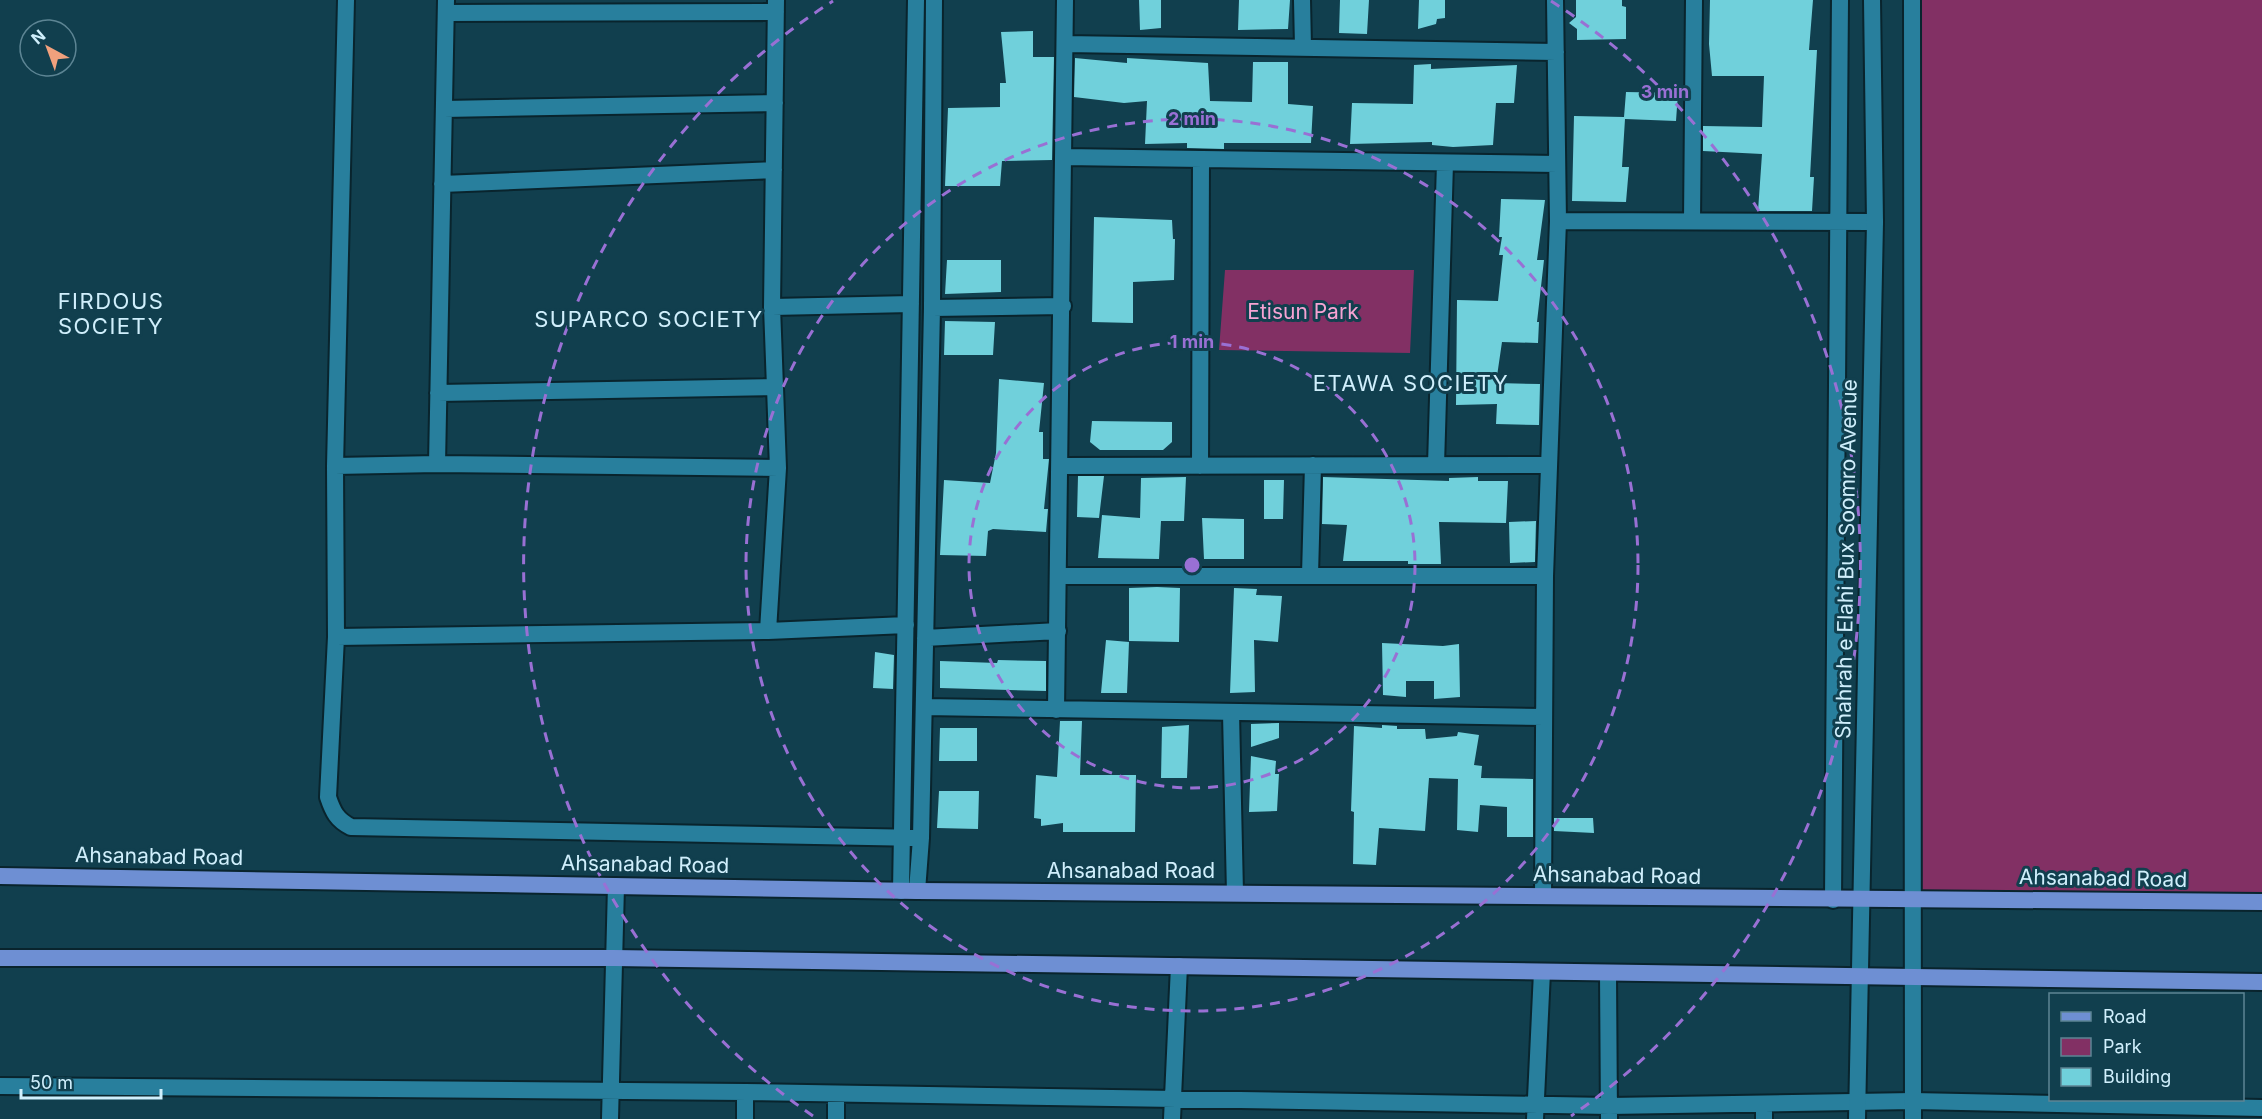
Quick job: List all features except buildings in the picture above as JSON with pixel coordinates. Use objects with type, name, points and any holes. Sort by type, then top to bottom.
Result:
[{"type":"main road","name":"Ahsanabad Road","points":[[0,876],[909,891],[2262,902]]},
{"type":"main road","points":[[0,958],[614,958],[2262,982]]},
{"type":"street","points":[[346,0],[335,466],[336,638],[328,797],[332,811],[339,821],[351,827],[921,838]]},
{"type":"street","points":[[909,891],[902,838],[916,0]]},
{"type":"street","points":[[909,891],[921,838],[932,308],[934,0]]},
{"type":"street","points":[[1056,710],[1061,466],[1065,0]]},
{"type":"street","points":[[1302,0],[1304,46]]},
{"type":"street","points":[[1543,896],[1545,576],[1558,221],[1555,0]]},
{"type":"street","points":[[1692,221],[1694,0]]},
{"type":"street","points":[[1833,900],[1840,0]]},
{"type":"street","name":"Shahrah e Elahi Bux Soomro Avenue","points":[[1857,1111],[1875,222],[1872,0]]},
{"type":"street","points":[[1912,0],[1913,1119]]},
{"type":"street","points":[[437,464],[446,7],[776,6],[772,307],[778,468],[768,631]]},
{"type":"street","points":[[1065,44],[1304,46],[1556,52]]},
{"type":"street","points":[[444,109],[775,103]]},
{"type":"street","points":[[1064,157],[1557,165]]},
{"type":"street","points":[[1200,466],[1202,159]]},
{"type":"street","points":[[1436,465],[1446,163]]},
{"type":"street","points":[[442,184],[774,170]]},
{"type":"street","points":[[1558,221],[1875,222]]},
{"type":"street","points":[[772,307],[912,304]]},
{"type":"street","points":[[932,308],[1063,306]]},
{"type":"street","points":[[438,393],[775,387]]},
{"type":"street","points":[[335,466],[437,464],[778,468]]},
{"type":"street","points":[[1310,575],[1313,465]]},
{"type":"street","points":[[1061,466],[1549,465]]},
{"type":"street","points":[[1059,576],[1545,576]]},
{"type":"street","points":[[336,638],[768,631],[906,625]]},
{"type":"street","points":[[925,638],[1058,631]]},
{"type":"street","points":[[924,707],[1544,717]]},
{"type":"street","points":[[1231,713],[1235,893]]},
{"type":"street","points":[[610,1119],[616,886]]},
{"type":"street","points":[[1172,1119],[1179,966]]},
{"type":"street","points":[[1536,1112],[1542,972]]},
{"type":"street","points":[[1608,973],[1609,1113]]},
{"type":"street","points":[[0,1086],[1173,1098],[1609,1113],[1857,1111],[1913,1101],[2262,1108]]},
{"type":"street","points":[[745,1092],[745,1119]]},
{"type":"street","points":[[836,1095],[836,1119]]},
{"type":"green space","points":[[1918,0],[2262,0],[2262,897],[1916,896]]},
{"type":"green space","name":"Etisun Park","points":[[1225,270],[1414,270],[1410,353],[1219,350]]},
{"type":"district","name":"FIRDOUS SOCIETY","points":[[111,314]]},
{"type":"district","name":"SUPARCO SOCIETY","points":[[649,319]]},
{"type":"district","name":"ETAWA SOCIETY","points":[[1411,383]]}]
